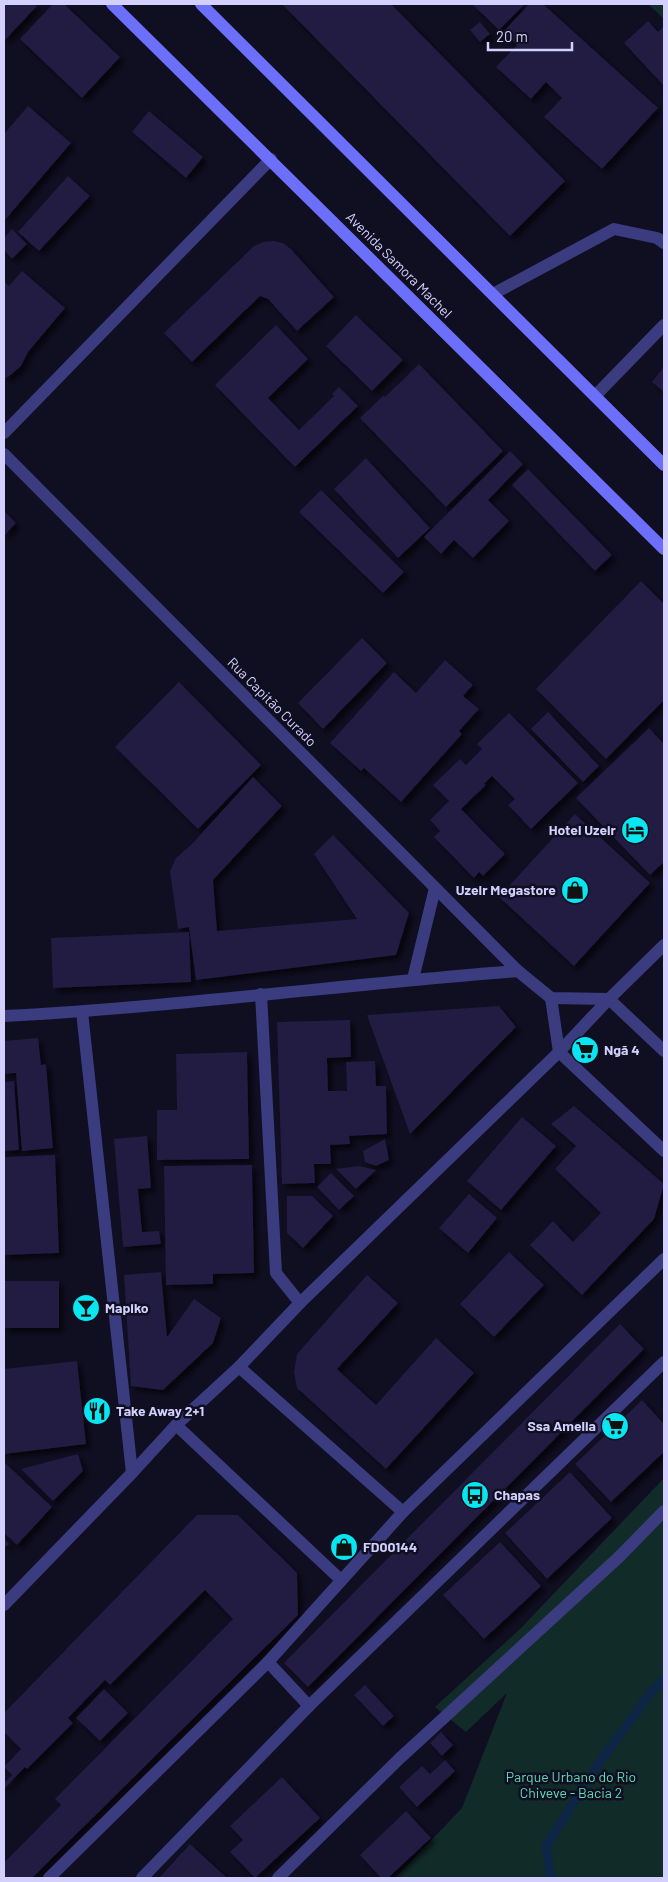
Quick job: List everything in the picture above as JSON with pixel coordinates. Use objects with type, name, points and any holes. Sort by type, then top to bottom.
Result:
[{"type":"street","name":"Avenida Samora Machel","points":[[112,4],[664,549]]},
{"type":"street","points":[[201,4],[664,465]]},
{"type":"street","points":[[4,433],[271,159]]},
{"type":"street","points":[[493,294],[614,229],[657,238],[664,243]]},
{"type":"street","points":[[595,396],[664,325]]},
{"type":"street","name":"Rua Capitão Curado","points":[[4,454],[518,972],[551,998]]},
{"type":"street","points":[[413,979],[435,888]]},
{"type":"street","points":[[4,1605],[176,1425],[239,1367],[300,1303],[560,1052],[609,999],[664,945]]},
{"type":"street","points":[[4,1016],[82,1012],[413,979],[518,972]]},
{"type":"street","points":[[262,994],[276,1273],[300,1303]]},
{"type":"street","points":[[664,1051],[609,999],[551,998],[560,1052],[664,1151]]},
{"type":"street","points":[[82,1012],[132,1473]]},
{"type":"street","points":[[49,1878],[268,1662],[403,1512],[664,1259]]},
{"type":"street","points":[[142,1878],[309,1706],[664,1362]]},
{"type":"street","points":[[239,1367],[403,1512]]},
{"type":"street","points":[[176,1425],[341,1580]]},
{"type":"street","points":[[278,1878],[399,1759],[619,1557],[664,1511]]},
{"type":"street","points":[[268,1662],[309,1706]]},
{"type":"green space","points":[[648,4],[664,4],[664,19]]},
{"type":"green space","name":"Parque Urbano do Rio Chiveve - Bacia 2","points":[[664,1478],[664,1878],[395,1878],[462,1808],[507,1693],[466,1732],[435,1707],[520,1629]]},
{"type":"building","points":[[4,4],[34,4],[37,6],[4,41]]},
{"type":"building","points":[[53,4],[64,4],[120,57],[82,98],[20,39]]},
{"type":"building","points":[[282,4],[391,4],[565,181],[510,236]]},
{"type":"building","points":[[472,4],[525,4],[499,30]]},
{"type":"building","points":[[529,4],[543,4],[658,108],[602,169],[544,117],[562,98],[546,82],[531,99],[496,67],[517,45],[503,32]]},
{"type":"building","points":[[648,21],[658,32],[664,26],[664,86],[624,43]]},
{"type":"building","points":[[480,22],[490,34],[480,42],[470,30]]},
{"type":"building","points":[[28,106],[71,143],[4,221],[4,134]]},
{"type":"building","points":[[149,111],[203,157],[186,178],[132,132]]},
{"type":"building","points":[[68,176],[90,196],[39,251],[18,232]]},
{"type":"building","points":[[12,229],[27,244],[12,259],[4,250],[4,238]]},
{"type":"building","points":[[263,242],[283,243],[291,249],[334,297],[297,331],[268,299],[260,296],[192,362],[164,333],[254,246]]},
{"type":"building","points":[[22,271],[65,308],[28,352],[21,366],[4,379],[4,281],[9,286]]},
{"type":"building","points":[[356,315],[403,360],[372,391],[326,346]]},
{"type":"building","points":[[276,325],[308,359],[268,398],[299,430],[334,396],[332,394],[339,387],[358,406],[295,467],[215,385]]},
{"type":"building","points":[[419,364],[503,451],[446,507],[360,418]]},
{"type":"building","points":[[664,367],[664,392],[652,382]]},
{"type":"building","points":[[510,451],[523,464],[488,500],[509,521],[473,558],[454,540],[441,554],[424,537]]},
{"type":"building","points":[[366,458],[430,528],[398,558],[334,489]]},
{"type":"building","points":[[528,469],[612,555],[595,571],[512,485]]},
{"type":"building","points":[[321,490],[404,572],[383,593],[299,512]]},
{"type":"building","points":[[4,511],[16,523],[4,536]]},
{"type":"building","points":[[641,581],[664,604],[664,700],[606,759],[536,689]]},
{"type":"building","points":[[362,638],[387,663],[323,729],[298,703]]},
{"type":"building","points":[[445,660],[473,685],[463,696],[479,709],[459,731],[462,734],[401,802],[364,768],[361,771],[330,743],[394,672],[416,693]]},
{"type":"building","points":[[179,682],[261,765],[198,829],[115,747]]},
{"type":"building","points":[[548,712],[599,766],[583,782],[531,729]]},
{"type":"building","points":[[509,713],[578,783],[531,829],[508,805],[515,799],[492,776],[484,784],[486,785],[461,809],[505,854],[483,876],[479,872],[474,878],[434,837],[440,831],[430,820],[449,801],[433,785],[460,759],[466,765],[482,749],[477,744]]},
{"type":"building","name":"Hotel Uzeir","points":[[649,728],[664,744],[664,862],[650,875],[576,798]]},
{"type":"building","points":[[253,777],[282,806],[213,880],[217,931],[357,919],[314,854],[333,835],[409,913],[396,955],[196,980],[189,927],[178,929],[170,871],[176,858],[191,845]]},
{"type":"building","name":"Uzeir Megastore","points":[[575,814],[650,883],[574,966],[499,897]]},
{"type":"building","points":[[189,932],[191,982],[53,988],[51,938]]},
{"type":"building","points":[[499,1006],[516,1027],[410,1134],[367,1015]]},
{"type":"building","points":[[350,1020],[351,1057],[327,1058],[328,1091],[347,1091],[346,1062],[375,1061],[376,1086],[386,1086],[387,1134],[349,1136],[350,1144],[330,1145],[331,1164],[314,1164],[315,1183],[282,1184],[277,1022]]},
{"type":"building","points":[[38,1038],[41,1065],[46,1064],[53,1148],[22,1151],[16,1073],[4,1074],[4,1041]]},
{"type":"building","points":[[247,1052],[249,1159],[157,1160],[157,1110],[177,1110],[176,1054]]},
{"type":"building","points":[[14,1081],[19,1150],[4,1151],[4,1082]]},
{"type":"building","points":[[574,1106],[664,1184],[654,1219],[582,1295],[530,1245],[553,1221],[573,1242],[601,1213],[555,1169],[576,1146],[551,1124]]},
{"type":"building","points":[[522,1117],[556,1146],[501,1210],[467,1181]]},
{"type":"building","points":[[147,1136],[151,1188],[138,1189],[142,1232],[159,1231],[161,1244],[123,1247],[114,1139]]},
{"type":"building","points":[[385,1139],[389,1160],[376,1166],[365,1162],[363,1151]]},
{"type":"building","points":[[55,1155],[59,1253],[4,1255],[4,1157]]},
{"type":"building","points":[[252,1165],[254,1273],[213,1274],[213,1284],[166,1285],[164,1166]]},
{"type":"building","points":[[359,1166],[376,1170],[356,1189],[336,1169]]},
{"type":"building","points":[[331,1173],[354,1196],[339,1210],[317,1187]]},
{"type":"building","points":[[469,1194],[497,1218],[468,1253],[439,1228]]},
{"type":"building","points":[[287,1196],[312,1196],[333,1216],[303,1248],[287,1233]]},
{"type":"building","points":[[509,1252],[544,1285],[494,1337],[460,1304]]},
{"type":"building","points":[[161,1272],[167,1337],[194,1299],[221,1318],[213,1343],[163,1390],[131,1386],[124,1275]]},
{"type":"building","points":[[367,1275],[398,1303],[337,1369],[376,1405],[436,1338],[474,1373],[386,1469],[297,1388],[294,1372],[297,1354]]},
{"type":"building","points":[[4,1281],[59,1281],[59,1328],[4,1328]]},
{"type":"building","name":"Chapas","points":[[620,1324],[644,1349],[308,1687],[284,1663]]},
{"type":"building","points":[[77,1361],[86,1444],[4,1454],[4,1369]]},
{"type":"building","points":[[642,1400],[664,1424],[664,1452],[611,1502],[575,1464]]},
{"type":"building","points":[[78,1454],[83,1471],[53,1501],[21,1469]]},
{"type":"building","points":[[4,1462],[52,1507],[17,1545],[4,1533]]},
{"type":"building","points":[[570,1472],[612,1518],[547,1579],[505,1533]]},
{"type":"building","points":[[197,1515],[238,1515],[297,1573],[298,1615],[32,1878],[4,1878],[4,1863],[61,1805],[55,1799],[233,1619],[205,1590],[110,1685],[105,1680],[68,1718],[73,1723],[4,1789],[4,1783],[12,1775],[4,1767],[21,1749],[4,1732],[4,1713]]},
{"type":"building","points":[[4,1538],[9,1544],[4,1548]]},
{"type":"building","points":[[500,1542],[541,1586],[484,1639],[443,1595]]},
{"type":"building","points":[[365,1685],[394,1716],[383,1726],[354,1695]]},
{"type":"building","points":[[104,1689],[128,1713],[100,1741],[76,1718]]},
{"type":"building","points":[[441,1732],[453,1745],[442,1756],[430,1743]]},
{"type":"building","points":[[445,1760],[455,1771],[417,1807],[399,1787],[422,1766],[430,1774]]},
{"type":"building","points":[[282,1777],[320,1818],[255,1878],[230,1852],[243,1840],[230,1826]]},
{"type":"building","points":[[406,1811],[431,1838],[388,1878],[381,1878],[360,1855]]},
{"type":"building","points":[[190,1844],[227,1878],[159,1878]]},
{"type":"waterway","points":[[551,1878],[546,1846],[597,1766],[651,1692],[664,1679]]},
{"type":"place","name":"Hotel Uzeir","points":[[635,830]]},
{"type":"place","name":"Uzeir Megastore","points":[[575,890]]},
{"type":"place","name":"Ngã 4","points":[[585,1050]]},
{"type":"place","name":"Mapiko","points":[[86,1308]]},
{"type":"place","name":"Take Away 2+1","points":[[97,1411]]},
{"type":"place","name":"Ssa Amelia","points":[[615,1426]]},
{"type":"place","name":"Chapas","points":[[475,1495]]},
{"type":"place","name":"FD00144","points":[[344,1547]]}]
